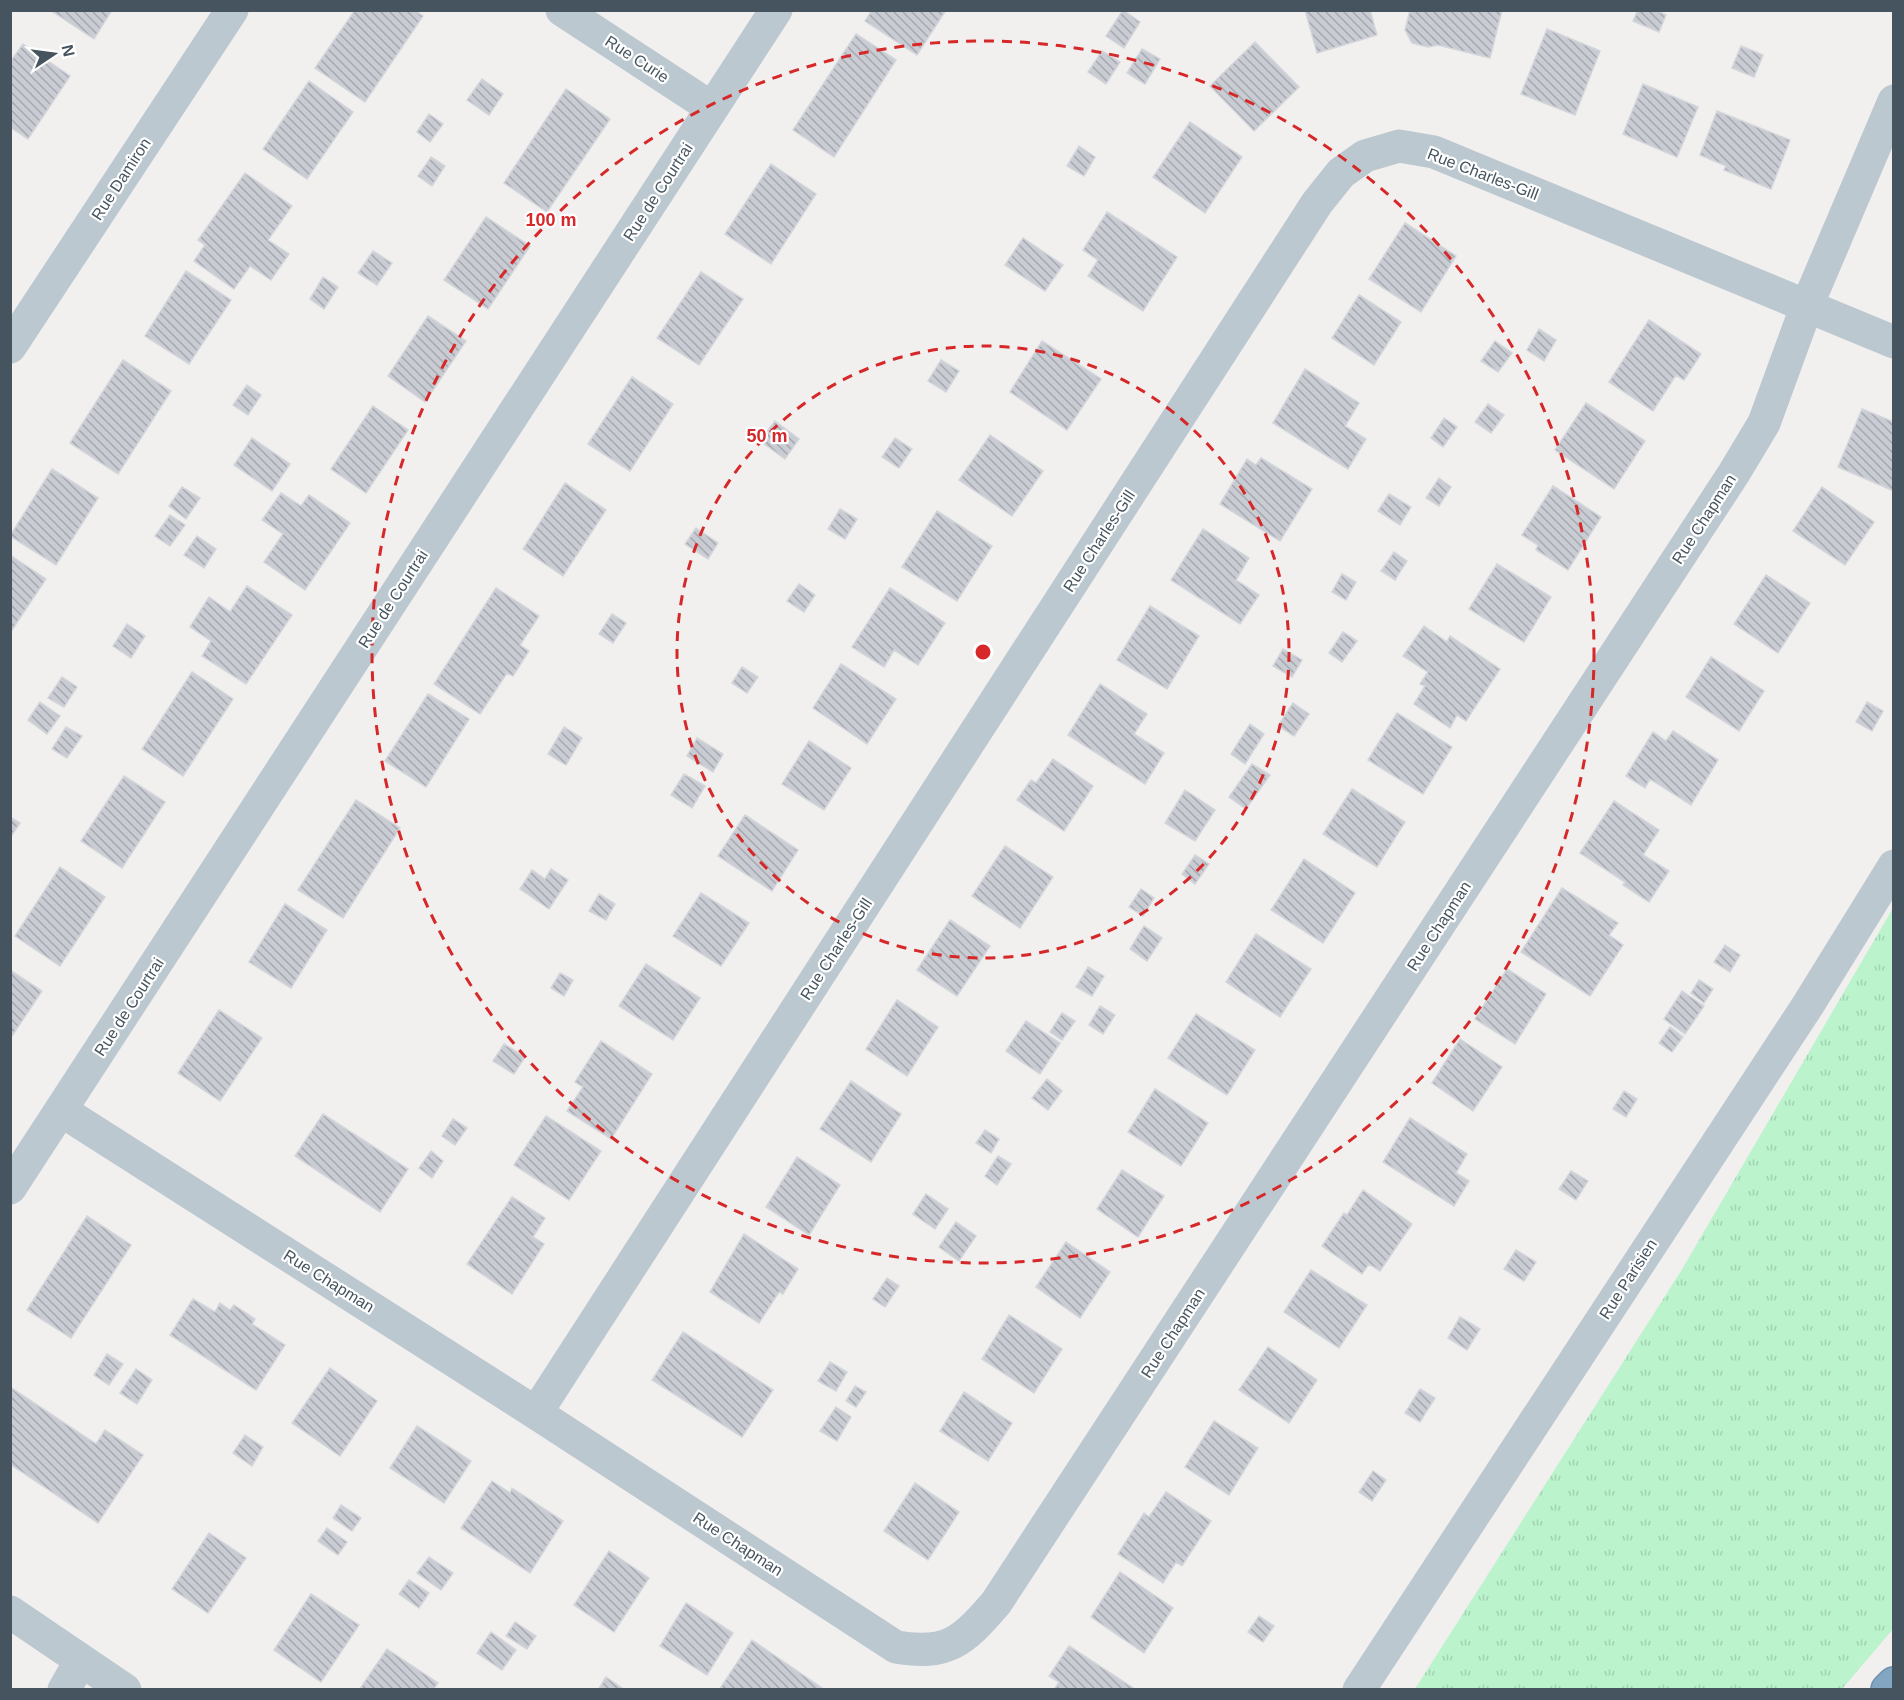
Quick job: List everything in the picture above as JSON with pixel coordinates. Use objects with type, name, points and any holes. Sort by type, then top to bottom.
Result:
[{"type":"highway","points":[[1888,1689],[1893,1684]]},
{"type":"street","name":"Rue Damiron","points":[[10,346],[232,10]]},
{"type":"street","name":"Rue Curie","points":[[562,10],[712,108]]},
{"type":"street","name":"Rue de Courtrai","points":[[10,1188],[776,10]]},
{"type":"street","name":"Rue Chapman","points":[[62,1111],[536,1413],[896,1647],[923,1652],[946,1647],[974,1629],[996,1603],[1734,473],[1764,423],[1806,308],[1893,101]]},
{"type":"street","name":"Rue Charles-Gill","points":[[536,1413],[1317,203],[1341,172],[1365,156],[1399,146],[1434,152],[1806,308],[1893,342]]},
{"type":"street","name":"Rue Parisien","points":[[1359,1689],[1808,1005],[1893,866]]},
{"type":"street","points":[[10,1612],[126,1689]]},
{"type":"street","points":[[64,1689],[81,1660]]},
{"type":"green space","points":[[1893,908],[1893,1629],[1842,1689],[1415,1689],[1681,1271]]},
{"type":"building","points":[[50,10],[112,10],[94,39]]},
{"type":"building","points":[[355,10],[414,10],[423,16],[365,102],[315,68]]},
{"type":"building","points":[[872,10],[946,10],[917,55],[865,21]]},
{"type":"building","points":[[1123,10],[1140,22],[1124,48],[1106,36]]},
{"type":"building","points":[[1305,10],[1370,10],[1377,35],[1317,53]]},
{"type":"building","points":[[1410,10],[1502,10],[1490,58],[1438,45],[1428,47],[1412,43],[1405,30]]},
{"type":"building","points":[[1638,10],[1655,10],[1666,15],[1659,32],[1633,21]]},
{"type":"building","points":[[1547,29],[1600,51],[1575,115],[1521,94]]},
{"type":"building","points":[[856,34],[896,60],[834,157],[793,130]]},
{"type":"building","points":[[1255,42],[1299,87],[1254,131],[1210,86]]},
{"type":"building","points":[[23,44],[70,76],[28,139],[10,127],[10,62]]},
{"type":"building","points":[[1741,46],[1763,55],[1754,77],[1732,68]]},
{"type":"building","points":[[1142,49],[1160,59],[1145,84],[1127,73]]},
{"type":"building","points":[[1102,51],[1120,62],[1106,84],[1088,72]]},
{"type":"building","points":[[482,79],[503,94],[489,115],[467,100]]},
{"type":"building","points":[[309,81],[353,112],[307,179],[263,149]]},
{"type":"building","points":[[1643,84],[1698,107],[1677,157],[1623,134]]},
{"type":"building","points":[[566,89],[610,119],[547,212],[504,183]]},
{"type":"building","points":[[1717,111],[1790,140],[1771,189],[1724,170],[1726,166],[1700,155]]},
{"type":"building","points":[[429,114],[443,124],[430,142],[417,132]]},
{"type":"building","points":[[1190,122],[1242,157],[1205,213],[1153,177]]},
{"type":"building","points":[[1079,146],[1095,157],[1084,176],[1067,166]]},
{"type":"building","points":[[431,157],[445,166],[432,186],[418,176]]},
{"type":"building","points":[[771,164],[816,194],[771,264],[725,234]]},
{"type":"building","points":[[245,173],[292,206],[268,240],[289,254],[271,280],[250,266],[234,289],[194,261],[205,245],[198,240]]},
{"type":"building","points":[[1107,212],[1177,257],[1143,311],[1088,276],[1098,260],[1083,250]]},
{"type":"building","points":[[486,217],[530,246],[488,309],[444,280]]},
{"type":"building","points":[[1405,223],[1456,256],[1421,312],[1369,279]]},
{"type":"building","points":[[1023,238],[1063,265],[1045,291],[1005,265]]},
{"type":"building","points":[[373,251],[392,263],[377,285],[358,273]]},
{"type":"building","points":[[186,271],[231,300],[189,364],[145,336]]},
{"type":"building","points":[[701,272],[743,299],[699,365],[657,338]]},
{"type":"building","points":[[323,277],[338,287],[324,309],[310,299]]},
{"type":"building","points":[[1359,295],[1401,322],[1374,365],[1332,338]]},
{"type":"building","points":[[428,316],[466,341],[425,402],[388,376]]},
{"type":"building","points":[[1649,320],[1701,354],[1684,380],[1676,375],[1653,411],[1609,382]]},
{"type":"building","points":[[1539,329],[1556,340],[1544,361],[1527,350]]},
{"type":"building","points":[[1042,341],[1101,379],[1067,430],[1010,392]]},
{"type":"building","points":[[1495,341],[1512,353],[1498,372],[1481,361]]},
{"type":"building","points":[[123,360],[171,391],[118,474],[70,443]]},
{"type":"building","points":[[941,360],[959,371],[946,392],[928,381]]},
{"type":"building","points":[[1305,369],[1359,403],[1345,426],[1366,439],[1348,469],[1273,423]]},
{"type":"building","points":[[632,377],[673,404],[630,471],[588,444]]},
{"type":"building","points":[[247,385],[261,395],[248,415],[233,405]]},
{"type":"building","points":[[1586,403],[1645,441],[1614,489],[1555,450]]},
{"type":"building","points":[[1488,404],[1504,415],[1491,433],[1475,422]]},
{"type":"building","points":[[373,406],[408,430],[366,493],[331,469]]},
{"type":"building","points":[[1862,409],[1894,422],[1894,491],[1838,467]]},
{"type":"building","points":[[1444,418],[1457,427],[1443,447],[1431,438]]},
{"type":"building","points":[[775,421],[799,439],[785,459],[760,441]]},
{"type":"building","points":[[990,435],[1043,471],[1012,516],[959,480]]},
{"type":"building","points":[[252,438],[290,464],[272,491],[234,465]]},
{"type":"building","points":[[895,438],[912,449],[899,468],[882,457]]},
{"type":"building","points":[[1261,458],[1312,489],[1280,541],[1220,504],[1247,459],[1256,465]]},
{"type":"building","points":[[52,469],[98,498],[56,565],[10,536]]},
{"type":"building","points":[[1439,478],[1451,487],[1439,506],[1426,498]]},
{"type":"building","points":[[565,483],[606,510],[563,576],[523,549]]},
{"type":"building","points":[[1553,486],[1601,517],[1568,570],[1536,550],[1538,545],[1522,535]]},
{"type":"building","points":[[182,487],[200,498],[186,519],[169,506]]},
{"type":"building","points":[[1822,487],[1874,522],[1845,565],[1793,531]]},
{"type":"building","points":[[281,493],[301,506],[309,495],[350,523],[305,590],[264,562],[283,534],[262,520]]},
{"type":"building","points":[[1389,494],[1411,507],[1400,525],[1378,511]]},
{"type":"building","points":[[840,509],[857,519],[845,539],[828,529]]},
{"type":"building","points":[[937,511],[992,546],[957,601],[902,567]]},
{"type":"building","points":[[170,515],[185,525],[170,546],[155,536]]},
{"type":"building","points":[[696,528],[718,543],[708,559],[685,544]]},
{"type":"building","points":[[1203,529],[1249,558],[1236,580],[1259,595],[1240,624],[1171,580]]},
{"type":"building","points":[[197,536],[216,549],[204,568],[184,555]]},
{"type":"building","points":[[1394,552],[1407,561],[1395,580],[1381,571]]},
{"type":"building","points":[[10,555],[46,579],[10,633]]},
{"type":"building","points":[[1497,564],[1551,597],[1524,642],[1469,609]]},
{"type":"building","points":[[1342,574],[1356,582],[1346,600],[1332,592]]},
{"type":"building","points":[[1766,575],[1810,603],[1778,653],[1734,624]]},
{"type":"building","points":[[799,584],[815,595],[804,612],[787,601]]},
{"type":"building","points":[[247,586],[292,615],[246,684],[202,656],[211,641],[190,627],[209,597],[230,612]]},
{"type":"building","points":[[496,588],[539,616],[520,645],[529,651],[513,676],[507,673],[480,714],[434,684]]},
{"type":"building","points":[[890,588],[945,623],[918,665],[894,650],[884,667],[852,647]]},
{"type":"building","points":[[1150,606],[1199,636],[1167,689],[1117,660]]},
{"type":"building","points":[[612,614],[626,623],[613,643],[599,634]]},
{"type":"building","points":[[127,624],[145,636],[131,658],[113,646]]},
{"type":"building","points":[[1424,626],[1447,642],[1450,636],[1500,669],[1466,721],[1457,715],[1450,728],[1414,704],[1425,686],[1420,684],[1428,672],[1403,656]]},
{"type":"building","points":[[1343,632],[1357,641],[1342,662],[1329,653]]},
{"type":"building","points":[[1283,649],[1302,660],[1292,677],[1273,666]]},
{"type":"building","points":[[1711,657],[1764,691],[1739,731],[1686,697]]},
{"type":"building","points":[[841,664],[896,699],[867,744],[813,708]]},
{"type":"building","points":[[742,667],[758,677],[747,693],[732,683]]},
{"type":"building","points":[[192,672],[233,699],[183,776],[142,749]]},
{"type":"building","points":[[62,677],[77,687],[64,707],[48,698]]},
{"type":"building","points":[[1100,684],[1147,714],[1134,734],[1164,753],[1145,784],[1068,735]]},
{"type":"building","points":[[428,694],[469,719],[426,787],[385,761]]},
{"type":"building","points":[[40,702],[60,716],[47,734],[28,720]]},
{"type":"building","points":[[1867,702],[1883,711],[1872,731],[1856,722]]},
{"type":"building","points":[[1293,703],[1309,714],[1294,736],[1278,726]]},
{"type":"building","points":[[1397,713],[1452,747],[1423,794],[1368,760]]},
{"type":"building","points":[[1250,724],[1264,734],[1245,764],[1231,754]]},
{"type":"building","points":[[66,727],[82,736],[67,758],[52,749]]},
{"type":"building","points":[[564,727],[582,738],[566,765],[548,754]]},
{"type":"building","points":[[1673,731],[1718,760],[1691,805],[1650,779],[1645,788],[1626,776],[1653,732],[1666,741]]},
{"type":"building","points":[[697,738],[723,754],[713,772],[687,756]]},
{"type":"building","points":[[809,741],[851,768],[824,810],[782,784]]},
{"type":"building","points":[[1053,759],[1093,786],[1064,831],[1017,800],[1031,780],[1036,783]]},
{"type":"building","points":[[1252,764],[1270,775],[1246,809],[1229,797]]},
{"type":"building","points":[[684,774],[705,786],[692,808],[671,795]]},
{"type":"building","points":[[124,776],[165,802],[122,868],[81,841]]},
{"type":"building","points":[[1352,789],[1405,822],[1377,867],[1323,834]]},
{"type":"building","points":[[1185,790],[1215,810],[1195,841],[1165,823]]},
{"type":"building","points":[[356,800],[400,828],[343,918],[298,890]]},
{"type":"building","points":[[1614,801],[1659,830],[1643,855],[1669,871],[1649,902],[1623,885],[1625,882],[1580,853]]},
{"type":"building","points":[[745,815],[798,850],[772,891],[718,856]]},
{"type":"building","points":[[10,817],[20,823],[10,838]]},
{"type":"building","points":[[1005,846],[1053,877],[1020,928],[972,896]]},
{"type":"building","points":[[1195,855],[1209,864],[1195,884],[1182,874]]},
{"type":"building","points":[[1304,859],[1355,893],[1323,943],[1271,910]]},
{"type":"building","points":[[60,867],[105,897],[60,966],[15,936]]},
{"type":"building","points":[[551,869],[568,880],[549,909],[520,889],[532,870],[545,879]]},
{"type":"building","points":[[1562,888],[1618,923],[1609,935],[1623,945],[1590,996],[1521,952]]},
{"type":"building","points":[[1141,889],[1154,898],[1143,916],[1129,907]]},
{"type":"building","points":[[701,893],[749,923],[721,966],[673,936]]},
{"type":"building","points":[[599,894],[615,904],[606,920],[589,911]]},
{"type":"building","points":[[285,904],[327,930],[291,988],[249,962]]},
{"type":"building","points":[[950,920],[990,946],[957,996],[917,970]]},
{"type":"building","points":[[1144,926],[1162,938],[1147,961],[1130,949]]},
{"type":"building","points":[[1256,934],[1311,969],[1280,1017],[1226,982]]},
{"type":"building","points":[[1725,945],[1740,955],[1730,972],[1714,962]]},
{"type":"building","points":[[646,964],[700,998],[673,1040],[619,1006]]},
{"type":"building","points":[[1088,967],[1104,976],[1092,996],[1076,987]]},
{"type":"building","points":[[1507,969],[1546,994],[1515,1044],[1475,1019]]},
{"type":"building","points":[[10,970],[42,991],[10,1039]]},
{"type":"building","points":[[560,973],[573,980],[564,996],[551,988]]},
{"type":"building","points":[[1699,980],[1713,989],[1704,1003],[1691,993]]},
{"type":"building","points":[[1682,991],[1704,1006],[1685,1034],[1664,1019]]},
{"type":"building","points":[[897,1000],[938,1027],[907,1076],[866,1049]]},
{"type":"building","points":[[1100,1006],[1115,1015],[1103,1034],[1089,1025]]},
{"type":"building","points":[[219,1010],[262,1038],[220,1101],[178,1073]]},
{"type":"building","points":[[1062,1013],[1075,1021],[1062,1040],[1050,1032]]},
{"type":"building","points":[[1196,1014],[1255,1050],[1227,1095],[1168,1058]]},
{"type":"building","points":[[1026,1021],[1060,1043],[1040,1074],[1006,1051]]},
{"type":"building","points":[[1670,1027],[1683,1037],[1672,1052],[1659,1043]]},
{"type":"building","points":[[1460,1039],[1502,1067],[1473,1111],[1432,1083]]},
{"type":"building","points":[[601,1041],[652,1074],[611,1139],[567,1111],[583,1087],[575,1082]]},
{"type":"building","points":[[504,1044],[525,1057],[514,1074],[493,1061]]},
{"type":"building","points":[[1047,1079],[1062,1091],[1048,1110],[1032,1098]]},
{"type":"building","points":[[851,1081],[901,1114],[871,1162],[820,1129]]},
{"type":"building","points":[[1155,1089],[1208,1123],[1181,1166],[1128,1132]]},
{"type":"building","points":[[1624,1091],[1637,1099],[1626,1117],[1613,1109]]},
{"type":"building","points":[[323,1114],[408,1169],[380,1212],[295,1156]]},
{"type":"building","points":[[546,1116],[601,1151],[569,1200],[514,1165]]},
{"type":"building","points":[[1410,1118],[1467,1154],[1456,1173],[1469,1181],[1454,1206],[1383,1162]]},
{"type":"building","points":[[453,1119],[467,1128],[455,1145],[442,1136]]},
{"type":"building","points":[[985,1130],[999,1139],[991,1153],[976,1143]]},
{"type":"building","points":[[431,1151],[443,1161],[432,1178],[419,1168]]},
{"type":"building","points":[[998,1156],[1011,1164],[997,1185],[985,1176]]},
{"type":"building","points":[[797,1157],[840,1185],[809,1235],[766,1207]]},
{"type":"building","points":[[1122,1170],[1164,1196],[1138,1237],[1097,1209]]},
{"type":"building","points":[[1571,1171],[1588,1181],[1576,1200],[1559,1189]]},
{"type":"building","points":[[1363,1190],[1412,1224],[1380,1271],[1369,1264],[1362,1274],[1322,1246],[1344,1213],[1347,1215]]},
{"type":"building","points":[[926,1194],[948,1209],[935,1229],[913,1214]]},
{"type":"building","points":[[512,1197],[545,1218],[533,1237],[544,1244],[512,1294],[467,1264]]},
{"type":"building","points":[[87,1216],[131,1245],[71,1338],[27,1310]]},
{"type":"building","points":[[956,1222],[976,1236],[959,1261],[939,1247]]},
{"type":"building","points":[[744,1234],[798,1269],[783,1294],[779,1292],[759,1323],[710,1292]]},
{"type":"building","points":[[1066,1242],[1110,1272],[1080,1318],[1036,1287]]},
{"type":"building","points":[[1516,1250],[1536,1262],[1524,1281],[1504,1269]]},
{"type":"building","points":[[1311,1270],[1367,1305],[1339,1348],[1284,1312]]},
{"type":"building","points":[[887,1278],[899,1286],[885,1307],[873,1299]]},
{"type":"building","points":[[193,1299],[215,1312],[220,1303],[230,1310],[234,1305],[255,1319],[252,1324],[285,1345],[256,1390],[170,1335]]},
{"type":"building","points":[[1009,1315],[1062,1349],[1034,1393],[982,1359]]},
{"type":"building","points":[[1460,1317],[1480,1329],[1467,1350],[1448,1338]]},
{"type":"building","points":[[683,1332],[773,1390],[742,1437],[652,1380]]},
{"type":"building","points":[[1268,1347],[1317,1380],[1289,1423],[1239,1390]]},
{"type":"building","points":[[107,1354],[123,1364],[109,1385],[94,1375]]},
{"type":"building","points":[[830,1362],[847,1372],[836,1391],[818,1381]]},
{"type":"building","points":[[330,1368],[377,1401],[340,1456],[292,1423]]},
{"type":"building","points":[[136,1369],[152,1380],[137,1404],[120,1393]]},
{"type":"building","points":[[855,1386],[866,1392],[856,1407],[846,1401]]},
{"type":"building","points":[[10,1387],[96,1444],[105,1430],[143,1455],[98,1523],[10,1464]]},
{"type":"building","points":[[1420,1389],[1435,1398],[1420,1422],[1405,1413]]},
{"type":"building","points":[[964,1392],[1012,1423],[988,1461],[940,1431]]},
{"type":"building","points":[[836,1407],[851,1417],[837,1441],[820,1431]]},
{"type":"building","points":[[1214,1421],[1258,1448],[1229,1495],[1185,1467]]},
{"type":"building","points":[[417,1426],[471,1461],[444,1503],[390,1468]]},
{"type":"building","points":[[245,1435],[263,1447],[252,1466],[233,1453]]},
{"type":"building","points":[[1373,1471],[1386,1480],[1372,1501],[1359,1492]]},
{"type":"building","points":[[492,1481],[510,1493],[512,1488],[563,1521],[530,1573],[461,1528]]},
{"type":"building","points":[[915,1483],[959,1512],[928,1560],[884,1531]]},
{"type":"building","points":[[1166,1492],[1211,1521],[1182,1566],[1176,1562],[1163,1583],[1118,1554],[1144,1513],[1149,1517]]},
{"type":"building","points":[[341,1505],[361,1518],[352,1531],[333,1518]]},
{"type":"building","points":[[327,1528],[347,1542],[338,1555],[318,1541]]},
{"type":"building","points":[[209,1533],[246,1558],[208,1613],[172,1589]]},
{"type":"building","points":[[609,1551],[649,1578],[614,1632],[574,1605]]},
{"type":"building","points":[[429,1557],[453,1573],[441,1590],[417,1573]]},
{"type":"building","points":[[1120,1572],[1173,1608],[1144,1653],[1091,1617]]},
{"type":"building","points":[[409,1580],[429,1593],[419,1608],[399,1594]]},
{"type":"building","points":[[311,1594],[359,1625],[321,1682],[274,1650]]},
{"type":"building","points":[[686,1603],[733,1633],[707,1675],[660,1646]]},
{"type":"building","points":[[1259,1616],[1274,1626],[1263,1642],[1248,1632]]},
{"type":"building","points":[[515,1622],[536,1636],[527,1649],[506,1636]]},
{"type":"building","points":[[491,1632],[516,1650],[502,1670],[477,1653]]},
{"type":"building","points":[[752,1640],[825,1690],[719,1690]]},
{"type":"building","points":[[1069,1646],[1135,1689],[1054,1690],[1059,1682],[1049,1676]]},
{"type":"building","points":[[387,1649],[438,1683],[433,1690],[359,1690]]},
{"type":"building","points":[[606,1677],[625,1690],[598,1690]]}]
